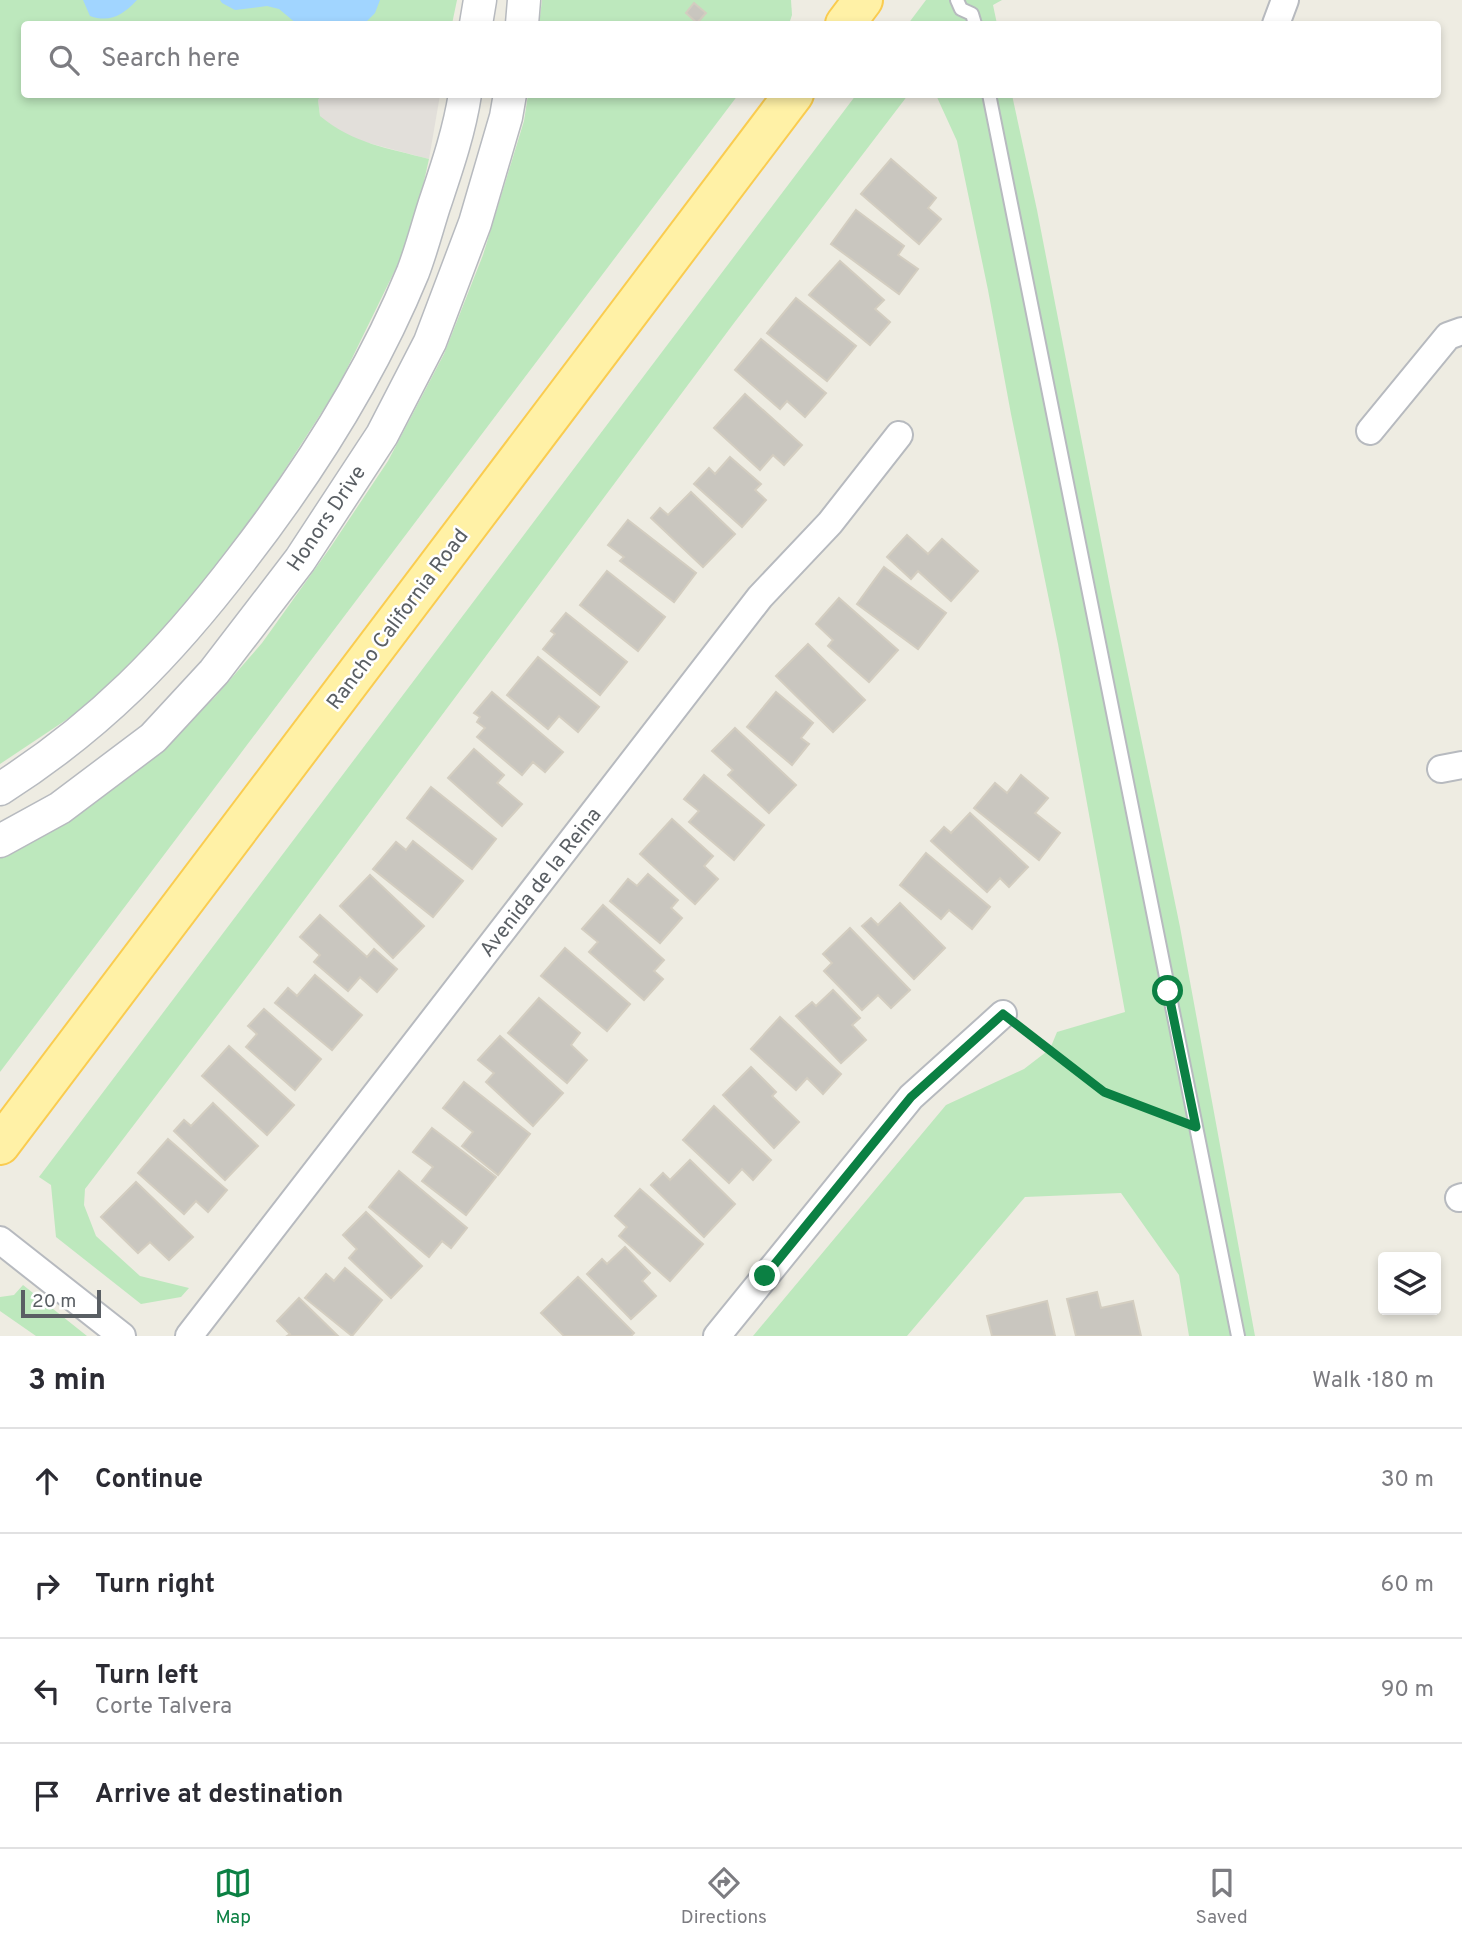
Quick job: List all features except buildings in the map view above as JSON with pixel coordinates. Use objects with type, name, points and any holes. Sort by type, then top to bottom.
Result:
[{"type":"main road","points":[[847,21],[863,0]]},
{"type":"main road","name":"Rancho California Road","points":[[0,1144],[791,98]]},
{"type":"street","points":[[477,21],[480,0]]},
{"type":"street","points":[[522,21],[524,0]]},
{"type":"street","points":[[1277,21],[1285,0]]},
{"type":"street","name":"Honors Drive","points":[[0,789],[91,724],[169,649],[298,484],[340,418],[376,352],[413,271],[448,165],[464,98]]},
{"type":"street","name":"Honors Drive","points":[[0,841],[60,808],[153,738],[214,672],[300,560],[382,435],[430,342],[475,223],[509,98]]},
{"type":"street","points":[[1370,431],[1448,337],[1462,331]]},
{"type":"street","name":"Avenida de la Reina","points":[[189,1336],[760,597],[830,523],[899,435]]},
{"type":"street","points":[[717,1336],[911,1097],[1003,1014]]},
{"type":"street","points":[[0,1240],[122,1336]]},
{"type":"lane","points":[[957,0],[961,9],[972,14],[974,21]]},
{"type":"lane","points":[[990,98],[1238,1336]]},
{"type":"path","points":[[1003,1014],[1104,1092],[1196,1127]]},
{"type":"shaded area","points":[[439,98],[429,159],[353,139],[320,117],[318,100]]},
{"type":"green space","points":[[0,0],[457,0],[453,21],[21,21],[21,98],[319,98],[320,116],[346,133],[372,144],[429,159],[418,208],[398,264],[338,387],[271,491],[201,587],[162,634],[118,680],[72,716],[0,764]]},
{"type":"green space","points":[[542,0],[791,0],[792,15],[790,21],[539,21]]},
{"type":"green space","points":[[926,0],[1002,0],[993,5],[996,21],[910,21]]},
{"type":"green space","points":[[528,98],[736,98],[0,1072],[0,853],[167,743],[215,697],[262,643],[388,461],[444,354],[483,255],[524,121]]},
{"type":"green space","points":[[854,98],[906,98],[85,1189],[84,1205],[96,1236],[140,1276],[189,1288],[181,1297],[141,1304],[56,1237],[51,1185],[39,1177]]},
{"type":"green space","points":[[937,98],[1013,98],[1180,927],[1255,1336],[1189,1336],[1179,1275],[1121,1193],[1025,1197],[907,1336],[753,1336],[946,1105],[1024,1069],[1050,1049],[1057,1032],[1125,1012],[1058,644],[957,141]]},
{"type":"green space","points":[[23,1285],[87,1336],[36,1336],[0,1311],[0,1297],[14,1295]]},
{"type":"water","points":[[83,0],[137,0],[127,10],[104,19],[90,16]]},
{"type":"water","points":[[220,0],[380,0],[375,13],[367,21],[293,21],[279,9],[267,6],[235,10]]},
{"type":"route","points":[[765,1276],[911,1097],[1003,1014],[1104,1092],[1196,1127],[1168,991]]}]
